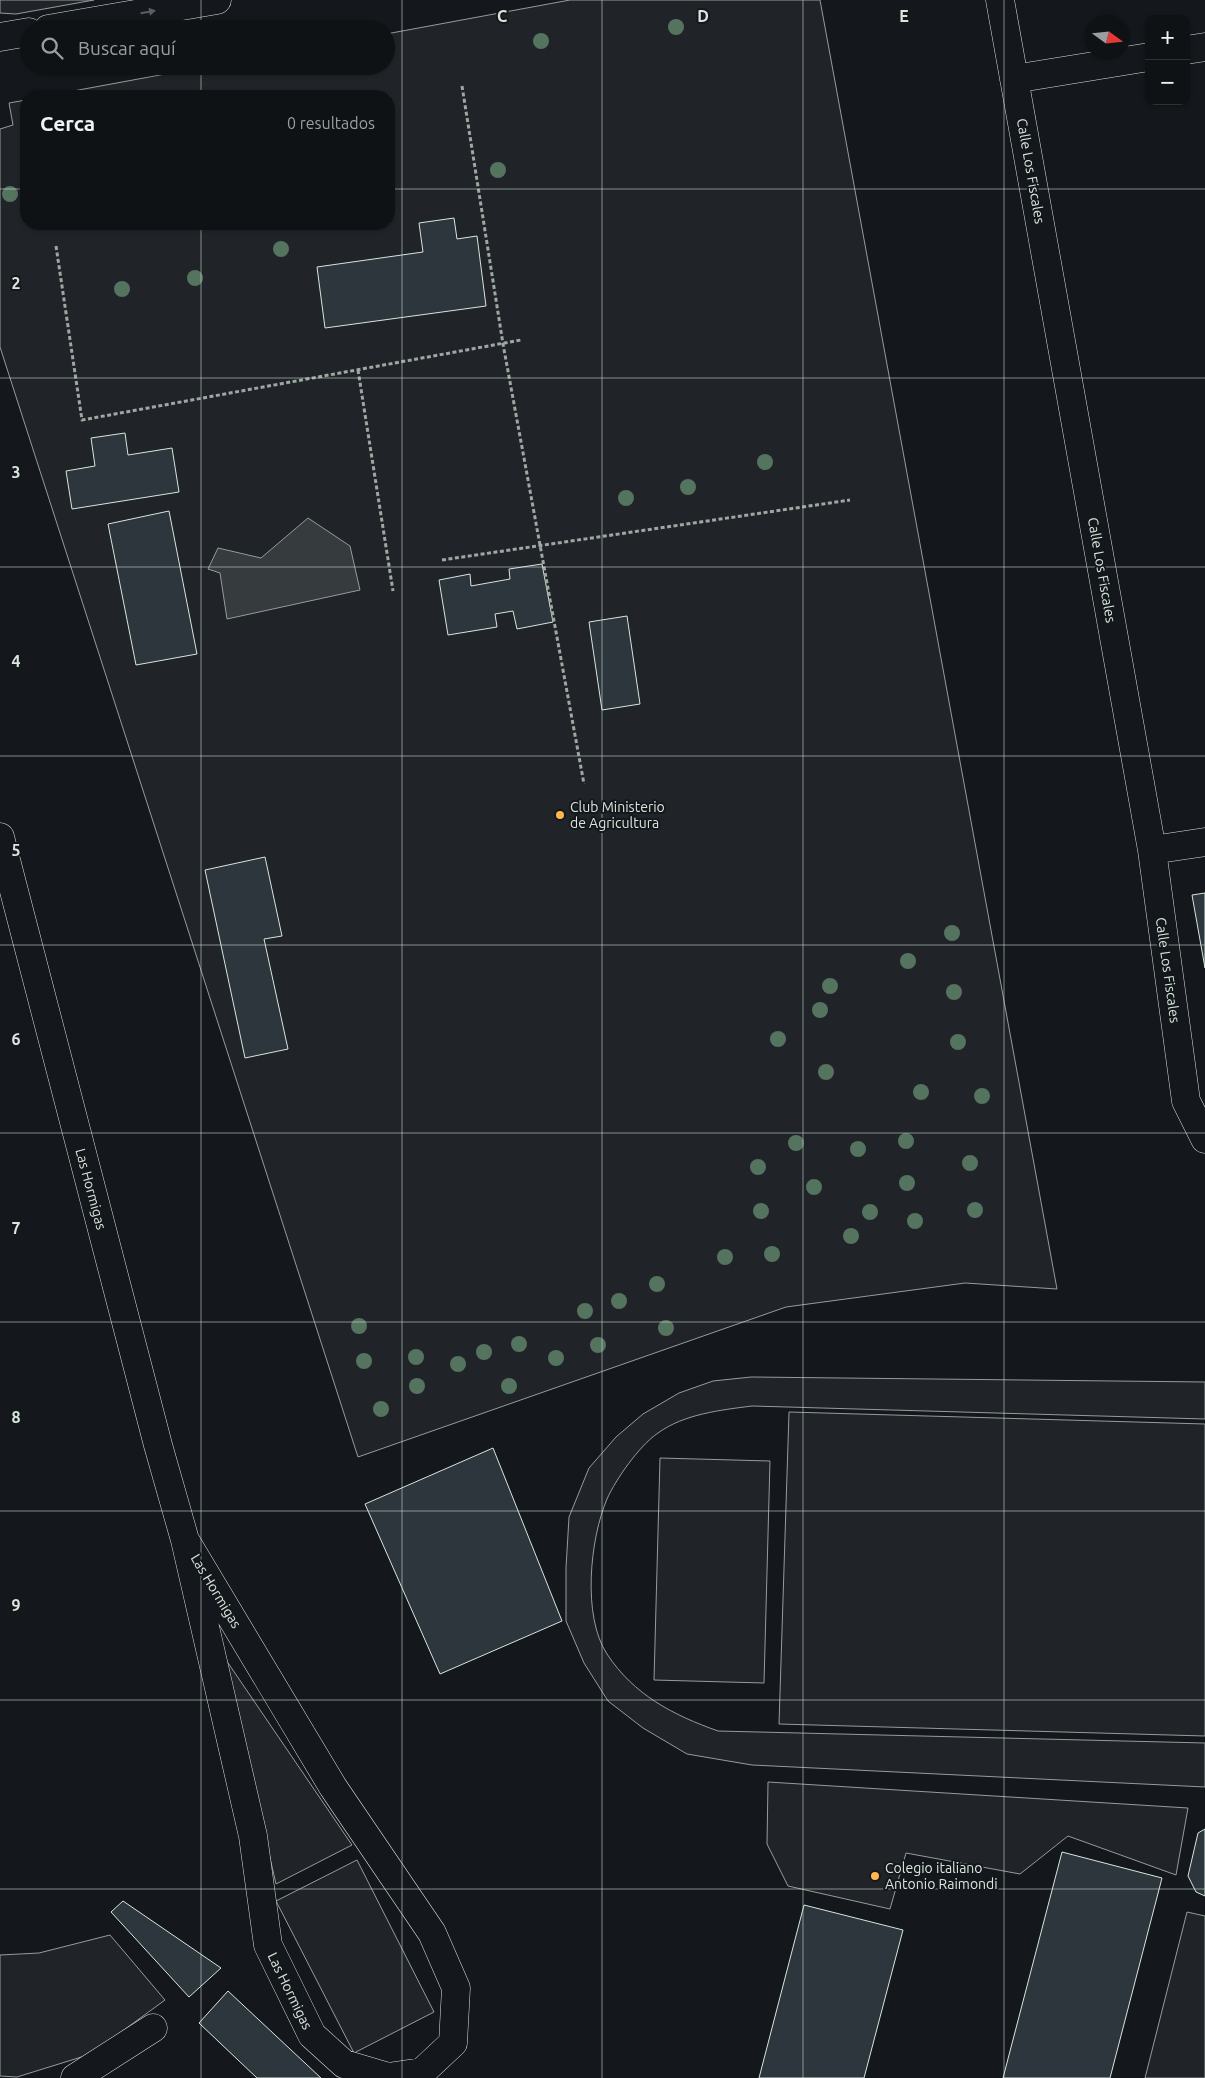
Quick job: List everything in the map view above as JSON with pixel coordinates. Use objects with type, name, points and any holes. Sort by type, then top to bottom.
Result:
[{"type":"street","points":[[100,20],[217,0]]},
{"type":"street","name":"Calle Los Fiscales","points":[[1000,0],[1152,850],[1186,1102],[1204,1139]]},
{"type":"street","points":[[0,37],[20,34]]},
{"type":"street","points":[[1190,49],[1205,47]]},
{"type":"street","points":[[1014,80],[1145,58]]},
{"type":"street","name":"Las Hormigas","points":[[0,837],[158,1445],[185,1540],[253,1836],[268,1945],[312,2035],[344,2064],[388,2076],[422,2072],[453,2043],[456,1988],[432,1934],[333,1787],[185,1540]]},
{"type":"street","points":[[1152,850],[1205,842]]},
{"type":"street","points":[[75,2078],[153,2028]]},
{"type":"path","points":[[462,86],[503,344],[584,784]]},
{"type":"path","points":[[56,246],[82,420],[521,340]]},
{"type":"path","points":[[358,370],[394,591]]},
{"type":"path","points":[[442,560],[850,500]]},
{"type":"shaded area","points":[[0,0],[94,0],[16,14],[0,13]]},
{"type":"shaded area","name":"Club Ministerio de Agricultura","points":[[570,0],[820,0],[1057,1289],[965,1283],[786,1307],[358,1457],[0,347],[0,129],[13,125],[9,103],[20,101],[20,230],[395,230],[395,90],[79,90],[160,75],[395,75],[395,32]]},
{"type":"shaded area","points":[[308,518],[350,546],[360,590],[227,619],[220,573],[208,569],[218,548],[261,558]]},
{"type":"shaded area","points":[[751,1377],[1205,1382],[1205,1419],[752,1406],[703,1414],[679,1421],[658,1433],[643,1446],[629,1463],[607,1499],[596,1535],[591,1577],[594,1619],[599,1638],[607,1654],[629,1681],[656,1702],[670,1710],[718,1731],[1205,1743],[1205,1787],[752,1765],[687,1754],[643,1728],[608,1701],[584,1663],[566,1621],[566,1568],[569,1517],[589,1468],[616,1437],[643,1414],[679,1393],[713,1381]]},
{"type":"shaded area","points":[[789,1412],[1205,1424],[1205,1736],[779,1724]]},
{"type":"shaded area","points":[[660,1458],[770,1461],[764,1683],[654,1680]]},
{"type":"shaded area","points":[[224,1657],[352,1845],[276,1884]]},
{"type":"shaded area","points":[[768,1782],[1188,1808],[1176,1875],[1068,1836],[1020,1874],[906,1853],[890,1909],[788,1886],[767,1844]]},
{"type":"shaded area","points":[[357,1860],[434,2012],[354,2053],[276,1901]]},
{"type":"shaded area","points":[[1187,1912],[1205,1916],[1205,2078],[1145,2078]]},
{"type":"shaded area","points":[[110,1935],[165,2000],[91,2054],[17,2077],[0,2076],[0,1955],[39,1953]]},
{"type":"building","points":[[454,218],[457,239],[477,236],[486,306],[325,328],[317,267],[423,252],[419,223]]},
{"type":"building","points":[[125,433],[128,455],[172,448],[179,492],[72,509],[66,471],[95,466],[91,438]]},
{"type":"building","points":[[169,511],[197,654],[136,665],[108,524]]},
{"type":"building","points":[[542,564],[553,622],[517,629],[513,611],[495,614],[497,627],[448,635],[439,580],[470,574],[471,586],[510,579],[509,569]]},
{"type":"building","points":[[627,616],[640,704],[602,710],[589,622]]},
{"type":"building","points":[[265,857],[282,936],[264,939],[288,1049],[245,1058],[205,870]]},
{"type":"building","points":[[1205,893],[1205,968],[1192,895]]},
{"type":"building","points":[[493,1448],[562,1621],[440,1674],[365,1504]]},
{"type":"building","points":[[1205,1829],[1205,1896],[1196,1892],[1188,1876],[1198,1833]]},
{"type":"building","points":[[1062,1852],[1162,1878],[1110,2078],[1003,2078]]},
{"type":"building","points":[[123,1901],[221,1968],[189,1997],[111,1912]]},
{"type":"building","points":[[804,1905],[903,1930],[864,2078],[759,2078]]},
{"type":"building","points":[[228,1991],[321,2078],[257,2078],[199,2023]]},
{"type":"place","name":"Club Ministerio de Agricultura","points":[[560,815]]},
{"type":"place","name":"Colegio italiano Antonio Raimondi","points":[[875,1876]]}]
